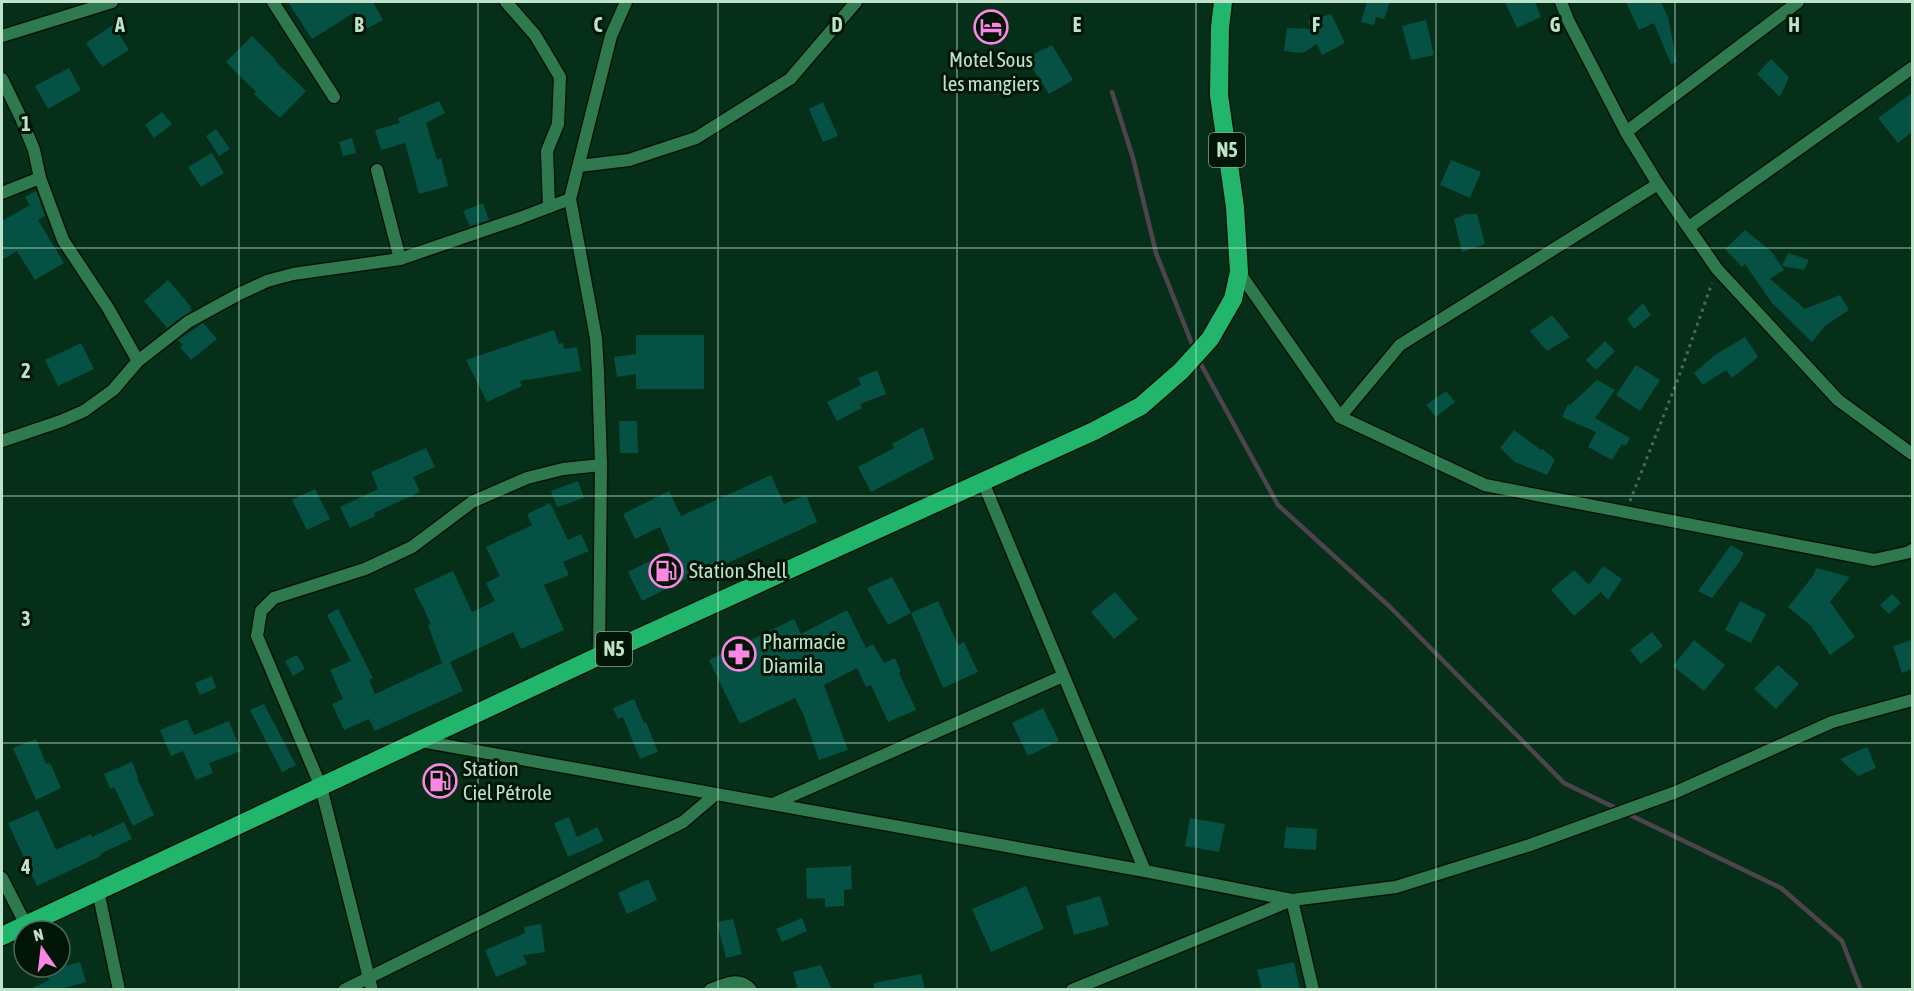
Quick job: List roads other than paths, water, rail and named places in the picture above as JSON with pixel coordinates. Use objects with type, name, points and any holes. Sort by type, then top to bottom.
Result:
[{"type":"highway","name":"N5","points":[[39,919],[599,656],[1094,431],[1141,406],[1181,371],[1210,339],[1233,299],[1239,272],[1235,207],[1219,95],[1220,27],[1223,2]]},
{"type":"street","points":[[2,36],[112,2]]},
{"type":"street","points":[[273,2],[334,97]]},
{"type":"street","points":[[506,2],[535,35],[560,77],[558,124],[547,151],[549,207]]},
{"type":"street","points":[[599,656],[601,465],[596,338],[570,199],[611,36],[626,2]]},
{"type":"street","points":[[579,166],[628,160],[696,138],[790,79],[856,2]]},
{"type":"street","points":[[1561,2],[1568,21],[1626,132],[1658,184],[1717,269],[1838,400],[1912,454]]},
{"type":"street","points":[[1626,132],[1798,2]]},
{"type":"street","points":[[1689,227],[1912,68]]},
{"type":"street","points":[[2,79],[34,150],[40,178],[63,240],[108,308],[138,361]]},
{"type":"street","points":[[376,170],[400,259]]},
{"type":"street","points":[[2,193],[40,178]]},
{"type":"street","points":[[1340,417],[1400,345],[1658,184]]},
{"type":"street","points":[[2,441],[84,411],[113,390],[138,361],[188,322],[267,281],[302,273],[400,259],[570,199]]},
{"type":"street","points":[[1239,272],[1340,417],[1485,485],[1874,560],[1912,550]]},
{"type":"street","points":[[371,984],[321,787],[257,636],[261,611],[274,598],[365,569],[412,547],[472,502],[527,478],[563,469],[601,465]]},
{"type":"street","points":[[983,482],[1145,871]]},
{"type":"street","points":[[772,804],[1063,676]]},
{"type":"street","points":[[1072,990],[1292,900],[1396,887],[1639,806],[1676,792],[1832,722],[1912,700]]},
{"type":"street","points":[[421,741],[1145,871],[1292,900]]},
{"type":"street","points":[[344,990],[371,984],[682,822],[716,794]]},
{"type":"street","points":[[2,878],[23,919]]},
{"type":"street","points":[[98,891],[119,990]]},
{"type":"street","points":[[1292,900],[1313,990]]},
{"type":"street","points":[[710,990],[732,981],[748,985],[751,990]]},
{"type":"waterway","points":[[1112,92],[1133,158],[1156,253],[1194,349]]},
{"type":"waterway","points":[[1198,359],[1278,505],[1389,606],[1564,783],[1781,888],[1842,941],[1861,990]]},
{"type":"place","name":"Motel Sous les mangiers","points":[[991,27]]},
{"type":"place","name":"Station Shell","points":[[666,571]]},
{"type":"place","name":"Pharmacie Diamila","points":[[739,654]]},
{"type":"place","name":"Station Ciel Pétrole","points":[[440,781]]}]
